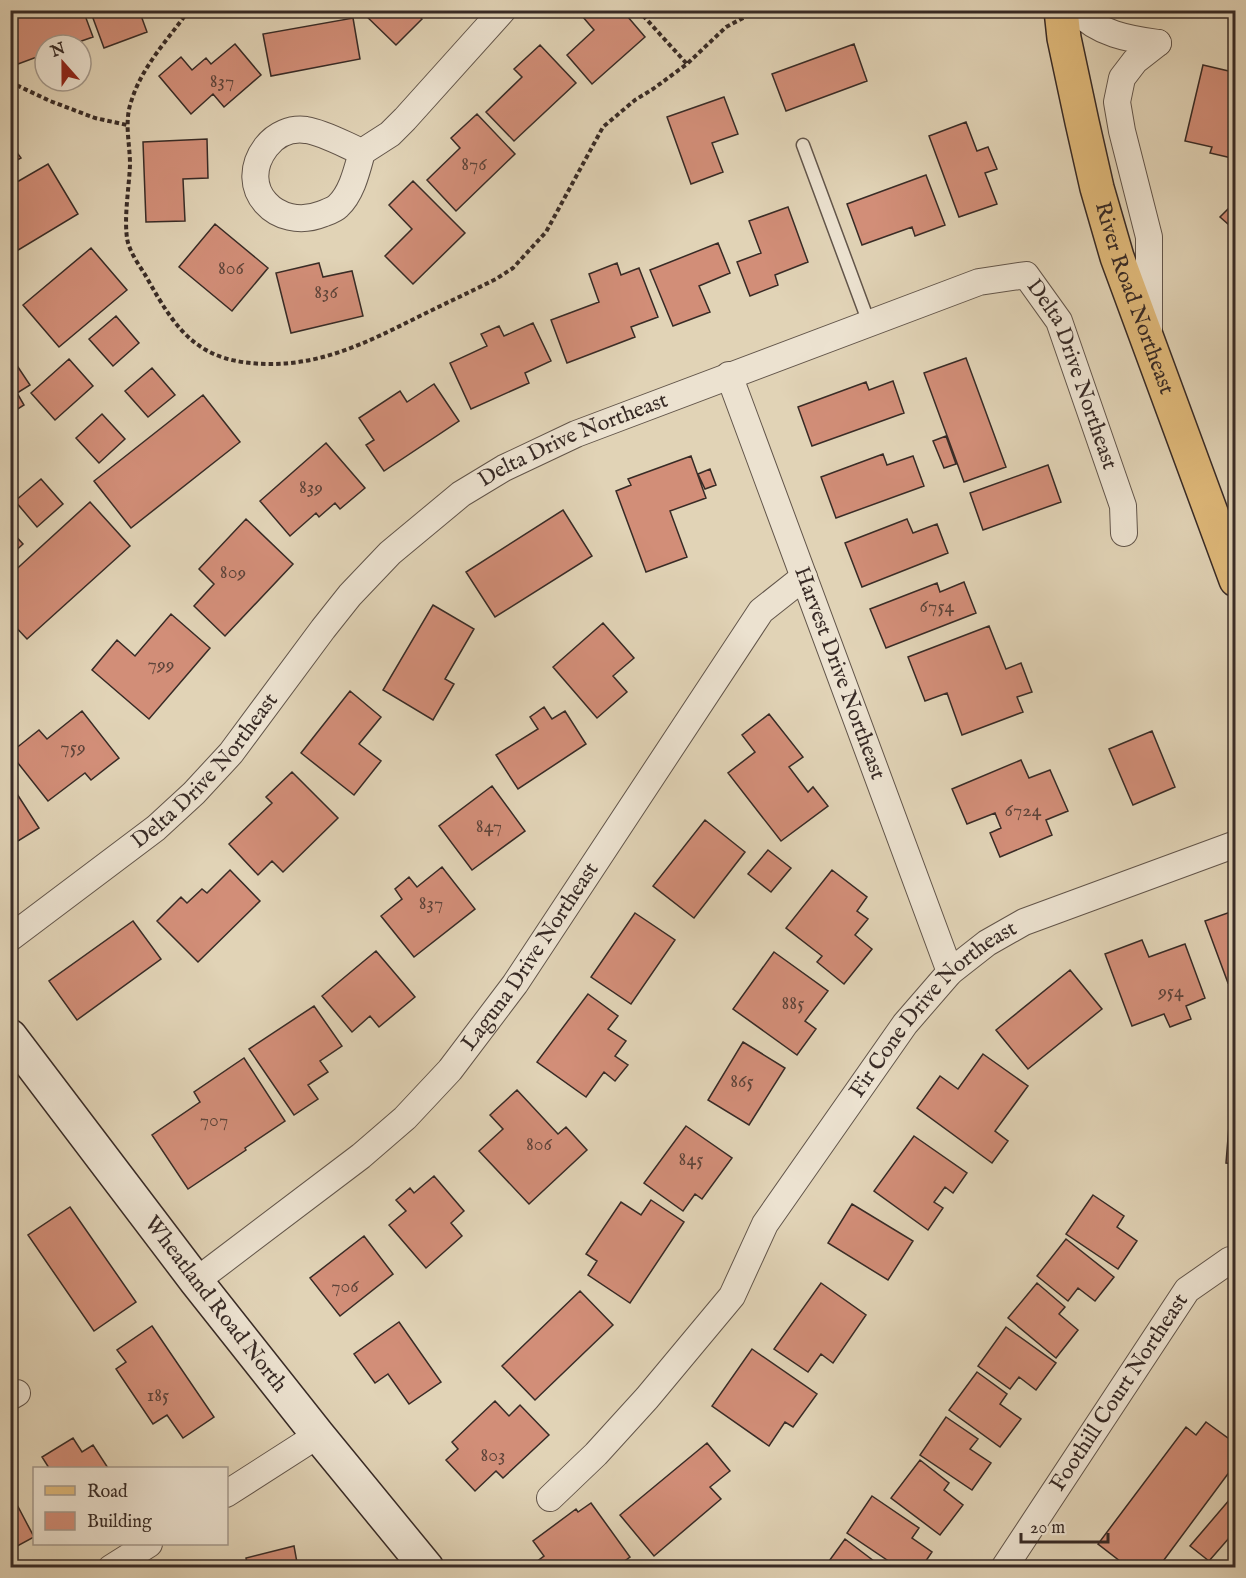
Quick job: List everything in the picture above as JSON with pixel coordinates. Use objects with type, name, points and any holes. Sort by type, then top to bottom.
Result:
[{"type":"main road","name":"River Road Northeast","points":[[1061,10],[1064,38],[1097,188],[1117,256],[1236,580]]},
{"type":"main road","name":"Wheatland Road North","points":[[10,1036],[196,1281],[318,1435],[428,1568]]},
{"type":"street","points":[[362,152],[390,134],[405,119],[503,10]]},
{"type":"street","points":[[1076,10],[1102,29],[1122,38],[1158,43],[1135,62],[1122,78],[1117,102],[1122,131],[1149,237],[1149,344]]},
{"type":"street","name":"Delta Drive Northeast","points":[[10,938],[156,828],[194,793],[231,753],[322,629],[350,595],[390,553],[461,494],[504,468],[576,434],[979,282],[1026,275],[1059,321],[1123,506],[1124,532]]},
{"type":"street","name":"Harvest Drive Northeast","points":[[729,375],[950,972]]},
{"type":"street","name":"Laguna Drive Northeast","points":[[196,1281],[361,1156],[405,1118],[450,1070],[515,984],[761,611],[804,577]]},
{"type":"street","name":"Fir Cone Drive Northeast","points":[[550,1498],[596,1454],[647,1398],[732,1296],[765,1224],[905,1024],[950,972],[987,944],[1024,922],[1236,844]]},
{"type":"street","name":"Foothill Court Northeast","points":[[1004,1568],[1187,1290],[1230,1260]]},
{"type":"street","points":[[228,1493],[318,1435]]},
{"type":"street","points":[[111,1568],[147,1545]]},
{"type":"lane","points":[[803,145],[869,323]]},
{"type":"path","points":[[189,10],[151,58],[140,77],[130,105],[127,125],[130,150],[127,238],[150,284],[175,324],[192,342],[211,354],[267,364],[320,359],[380,337],[496,279],[513,268],[546,232],[603,127],[635,100],[687,64],[726,27],[759,10]]},
{"type":"path","points":[[638,10],[687,64]]},
{"type":"path","points":[[10,82],[95,118],[127,125]]},
{"type":"building","points":[[10,10],[45,10],[46,14],[52,10],[83,10],[92,33],[33,33],[33,58],[18,64],[10,45]]},
{"type":"building","points":[[90,10],[139,10],[147,32],[104,48]]},
{"type":"building","points":[[360,10],[413,10],[422,19],[396,45]]},
{"type":"building","points":[[577,10],[622,10],[645,37],[592,84],[567,55],[594,30]]},
{"type":"building","points":[[353,18],[360,59],[271,76],[263,34]]},
{"type":"building","points":[[235,44],[261,75],[224,107],[213,94],[191,114],[159,76],[181,57],[192,70],[206,58],[211,64]]},
{"type":"building","points":[[854,44],[867,81],[786,111],[772,74]]},
{"type":"building","points":[[540,45],[576,83],[514,141],[486,112],[522,77],[514,69]]},
{"type":"building","points":[[1203,65],[1233,72],[1233,69],[1236,69],[1236,159],[1210,153],[1212,147],[1185,141]]},
{"type":"building","points":[[724,97],[738,134],[712,143],[723,172],[691,184],[667,117]]},
{"type":"building","points":[[477,114],[515,154],[456,211],[427,180],[460,148],[451,138]]},
{"type":"building","points":[[966,122],[977,151],[988,147],[997,169],[985,173],[997,204],[959,217],[929,136]]},
{"type":"building","points":[[207,139],[208,178],[183,179],[185,221],[146,222],[143,142]]},
{"type":"building","points":[[10,143],[21,158],[10,164]]},
{"type":"building","points":[[48,164],[78,214],[10,255],[10,186]]},
{"type":"building","points":[[926,175],[945,225],[915,236],[912,227],[862,245],[847,204]]},
{"type":"building","points":[[413,181],[465,233],[413,284],[385,256],[412,229],[389,205]]},
{"type":"building","points":[[1236,201],[1236,231],[1220,217]]},
{"type":"building","points":[[788,207],[808,262],[775,275],[778,285],[750,296],[737,262],[761,253],[749,221]]},
{"type":"building","points":[[215,224],[268,268],[232,311],[179,267]]},
{"type":"building","points":[[718,243],[730,273],[699,286],[710,312],[673,326],[650,270]]},
{"type":"building","points":[[91,248],[127,290],[59,347],[23,305]]},
{"type":"building","points":[[319,263],[323,277],[352,271],[363,316],[291,333],[276,273]]},
{"type":"building","points":[[617,263],[621,275],[639,268],[658,317],[631,327],[635,337],[567,363],[551,320],[599,302],[589,274]]},
{"type":"building","points":[[116,316],[139,343],[113,366],[89,339]]},
{"type":"building","points":[[533,323],[551,361],[525,373],[529,383],[471,409],[450,363],[487,346],[481,334],[499,326],[504,336]]},
{"type":"building","points":[[10,355],[30,385],[17,393],[24,405],[10,414]]},
{"type":"building","points":[[966,358],[1006,467],[964,482],[924,373]]},
{"type":"building","points":[[69,359],[93,386],[55,420],[31,393]]},
{"type":"building","points":[[152,368],[175,395],[148,417],[125,391]]},
{"type":"building","points":[[893,381],[904,413],[812,446],[798,407],[866,382],[869,390]]},
{"type":"building","points":[[434,384],[459,421],[384,471],[366,445],[374,440],[359,418],[400,391],[407,402]]},
{"type":"building","points":[[203,395],[240,442],[131,528],[94,481]]},
{"type":"building","points":[[102,414],[125,439],[99,463],[76,438]]},
{"type":"building","points":[[946,436],[956,464],[944,468],[933,441]]},
{"type":"building","points":[[326,443],[365,488],[340,509],[335,503],[319,517],[316,513],[290,536],[260,501]]},
{"type":"building","points":[[883,454],[887,465],[913,456],[924,486],[836,518],[821,477]]},
{"type":"building","points":[[691,456],[706,498],[670,511],[687,557],[646,572],[616,491],[631,485],[628,479]]},
{"type":"building","points":[[1048,465],[1061,502],[983,530],[970,493]]},
{"type":"building","points":[[710,469],[716,485],[705,489],[698,474]]},
{"type":"building","points":[[41,479],[63,504],[37,527],[15,501]]},
{"type":"building","points":[[90,502],[130,546],[27,639],[10,621],[10,575]]},
{"type":"building","points":[[563,510],[592,556],[495,617],[466,572]]},
{"type":"building","points":[[246,519],[293,564],[225,636],[194,606],[214,584],[199,569]]},
{"type":"building","points":[[907,519],[913,533],[937,524],[948,553],[862,587],[845,543]]},
{"type":"building","points":[[10,530],[23,544],[10,556]]},
{"type":"building","points":[[964,582],[976,613],[886,648],[870,609],[937,583],[940,592]]},
{"type":"building","points":[[433,605],[474,629],[445,679],[454,684],[433,720],[383,690]]},
{"type":"building","points":[[171,614],[210,648],[149,719],[92,670],[117,640],[135,656]]},
{"type":"building","points":[[603,623],[634,658],[613,676],[627,692],[597,718],[553,667]]},
{"type":"building","points":[[989,626],[1006,669],[1021,663],[1032,692],[1017,697],[1023,712],[962,735],[947,693],[925,701],[908,657]]},
{"type":"building","points":[[350,691],[381,717],[359,744],[381,761],[354,795],[301,753]]},
{"type":"building","points":[[544,707],[552,719],[565,711],[586,744],[518,789],[496,755],[538,729],[530,717]]},
{"type":"building","points":[[82,711],[119,758],[91,780],[85,773],[48,801],[10,753],[39,730],[47,739]]},
{"type":"building","points":[[769,714],[803,757],[789,767],[808,792],[813,787],[828,806],[781,841],[728,773],[755,752],[742,735]]},
{"type":"building","points":[[1152,731],[1175,787],[1133,805],[1109,749]]},
{"type":"building","points":[[1021,760],[1029,778],[1050,770],[1068,811],[1046,820],[1052,835],[1000,857],[990,833],[1001,828],[995,813],[967,824],[952,789]]},
{"type":"building","points":[[292,772],[338,818],[283,872],[272,861],[258,875],[229,844],[272,803],[266,797]]},
{"type":"building","points":[[10,783],[39,828],[10,846]]},
{"type":"building","points":[[492,786],[525,831],[472,870],[439,826]]},
{"type":"building","points":[[705,820],[745,852],[694,918],[653,886]]},
{"type":"building","points":[[768,850],[791,868],[771,892],[748,874]]},
{"type":"building","points":[[442,867],[475,909],[414,957],[381,916],[402,899],[395,889],[409,877],[417,887]]},
{"type":"building","points":[[230,870],[260,901],[198,962],[157,921],[181,897],[187,903],[202,889],[207,893]]},
{"type":"building","points":[[832,870],[867,897],[857,911],[868,919],[855,935],[872,949],[844,984],[817,962],[822,956],[786,928]]},
{"type":"building","points":[[1236,910],[1236,980],[1228,983],[1205,921]]},
{"type":"building","points":[[635,913],[675,940],[631,1004],[591,977]]},
{"type":"building","points":[[133,921],[161,959],[77,1020],[49,981]]},
{"type":"building","points":[[1142,940],[1149,957],[1185,944],[1205,998],[1186,1006],[1191,1019],[1170,1027],[1164,1014],[1132,1026],[1105,954]]},
{"type":"building","points":[[376,951],[415,997],[379,1027],[370,1016],[352,1032],[322,996]]},
{"type":"building","points":[[774,952],[828,991],[805,1021],[816,1029],[797,1055],[733,1009]]},
{"type":"building","points":[[1070,970],[1102,1009],[1028,1069],[996,1030]]},
{"type":"building","points":[[588,994],[618,1016],[608,1029],[626,1041],[615,1056],[628,1065],[615,1081],[604,1072],[586,1097],[537,1062]]},
{"type":"building","points":[[314,1006],[342,1046],[320,1061],[328,1072],[308,1085],[318,1099],[294,1115],[249,1049]]},
{"type":"building","points":[[743,1042],[785,1068],[749,1125],[708,1100]]},
{"type":"building","points":[[983,1054],[1028,1086],[995,1131],[1008,1141],[992,1163],[917,1108],[940,1076],[958,1089]]},
{"type":"building","points":[[244,1058],[285,1121],[188,1189],[152,1135],[200,1102],[194,1092]]},
{"type":"building","points":[[517,1090],[558,1134],[566,1127],[587,1150],[529,1204],[479,1151],[503,1129],[490,1115]]},
{"type":"building","points":[[1231,1101],[1236,1101],[1236,1164],[1226,1163]]},
{"type":"building","points":[[686,1126],[732,1158],[702,1199],[695,1194],[683,1211],[644,1183]]},
{"type":"building","points":[[914,1136],[967,1173],[953,1193],[945,1187],[934,1202],[943,1208],[928,1230],[874,1191]]},
{"type":"building","points":[[434,1176],[464,1211],[451,1223],[462,1236],[426,1268],[389,1225],[406,1211],[396,1200],[410,1188],[414,1193]]},
{"type":"building","points":[[1093,1195],[1124,1216],[1117,1227],[1137,1241],[1118,1269],[1066,1234]]},
{"type":"building","points":[[651,1200],[684,1222],[630,1303],[588,1275],[597,1261],[586,1254],[621,1202],[641,1215]]},
{"type":"building","points":[[852,1204],[913,1241],[888,1280],[828,1243]]},
{"type":"building","points":[[70,1207],[136,1302],[94,1331],[28,1235]]},
{"type":"building","points":[[364,1236],[393,1274],[340,1316],[310,1278]]},
{"type":"building","points":[[1066,1239],[1114,1277],[1095,1301],[1078,1288],[1068,1301],[1037,1276]]},
{"type":"building","points":[[821,1283],[866,1315],[833,1363],[821,1354],[808,1372],[774,1349]]},
{"type":"building","points":[[1037,1283],[1065,1307],[1059,1314],[1078,1330],[1056,1358],[1008,1318]]},
{"type":"building","points":[[580,1291],[613,1325],[535,1400],[502,1366]]},
{"type":"building","points":[[399,1322],[441,1382],[409,1404],[388,1374],[375,1383],[354,1354]]},
{"type":"building","points":[[152,1326],[214,1417],[183,1438],[167,1415],[153,1424],[116,1369],[126,1362],[117,1350]]},
{"type":"building","points":[[1006,1327],[1056,1363],[1036,1390],[1019,1377],[1010,1389],[978,1366]]},
{"type":"building","points":[[752,1349],[817,1394],[793,1427],[785,1422],[769,1446],[712,1406]]},
{"type":"building","points":[[977,1372],[1007,1394],[1000,1404],[1021,1419],[1000,1447],[949,1410]]},
{"type":"building","points":[[495,1401],[509,1416],[520,1405],[549,1435],[503,1478],[496,1471],[475,1491],[446,1460],[458,1449],[452,1442]]},
{"type":"building","points":[[946,1417],[978,1439],[970,1449],[991,1463],[972,1490],[920,1455]]},
{"type":"building","points":[[1206,1422],[1236,1444],[1236,1463],[1158,1568],[1129,1568],[1098,1544],[1186,1427],[1196,1435]]},
{"type":"building","points":[[73,1438],[82,1452],[93,1445],[107,1467],[48,1467],[42,1457]]},
{"type":"building","points":[[707,1443],[730,1471],[710,1487],[721,1499],[654,1556],[620,1515]]},
{"type":"building","points":[[920,1460],[949,1483],[944,1490],[963,1505],[940,1535],[891,1498]]},
{"type":"building","points":[[1236,1492],[1236,1530],[1209,1561],[1190,1546]]},
{"type":"building","points":[[872,1496],[919,1528],[912,1538],[932,1552],[921,1568],[899,1568],[847,1533]]},
{"type":"building","points":[[14,1499],[33,1538],[10,1550],[10,1501]]},
{"type":"building","points":[[591,1503],[630,1557],[615,1568],[528,1568],[544,1556],[533,1541],[576,1509],[578,1512]]},
{"type":"building","points":[[845,1539],[883,1568],[824,1568]]},
{"type":"building","points":[[294,1546],[298,1568],[248,1568],[246,1558]]}]
